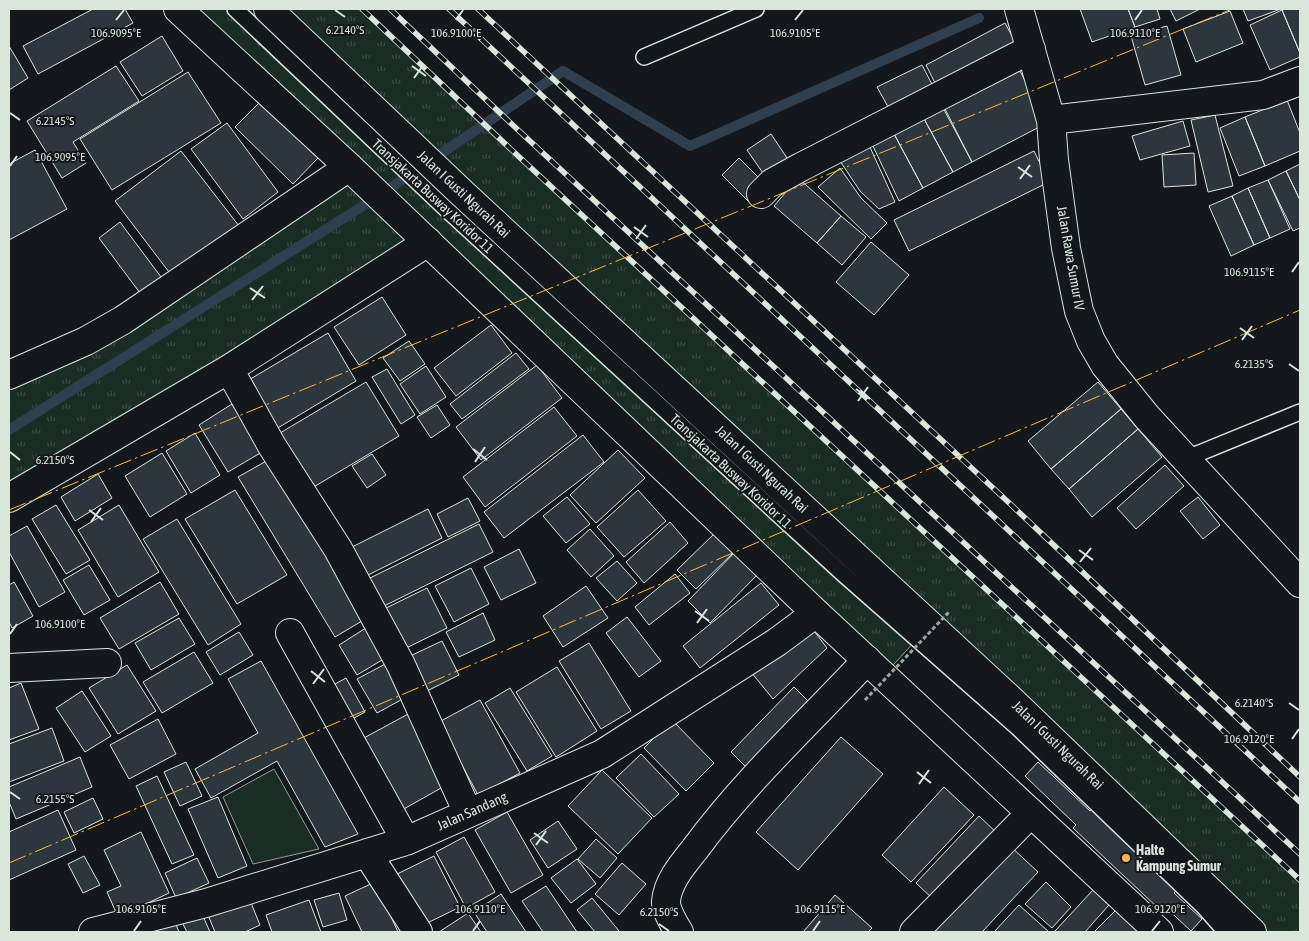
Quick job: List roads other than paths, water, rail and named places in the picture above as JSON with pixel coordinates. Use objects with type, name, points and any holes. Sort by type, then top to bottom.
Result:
[{"type":"street","points":[[178,9],[428,242],[816,613],[1159,932]]},
{"type":"street","name":"Jalan I Gusti Ngurah Rai","points":[[268,9],[400,149],[455,201],[1006,695],[1252,932]]},
{"type":"street","name":"Jalan Rawa Sumur IV","points":[[1019,9],[1052,120],[1054,160],[1066,248],[1080,311],[1091,341],[1105,365],[1132,400],[1300,583]]},
{"type":"street","points":[[761,194],[772,183],[801,167],[1031,49]]},
{"type":"street","points":[[1052,120],[1263,95],[1300,81]]},
{"type":"street","points":[[9,376],[86,340],[123,320],[356,174]]},
{"type":"street","points":[[9,498],[229,369],[428,242]]},
{"type":"street","points":[[229,369],[272,446],[338,549],[401,665],[468,813]]},
{"type":"street","name":"Jalan Sandang","points":[[93,932],[206,903],[406,841],[602,754],[777,642],[816,613]]},
{"type":"street","points":[[290,633],[406,841]]},
{"type":"street","points":[[679,932],[665,903],[672,880],[684,862],[708,831],[765,766],[868,660]]},
{"type":"street","points":[[9,668],[107,663]]},
{"type":"street","points":[[914,932],[1031,813]]},
{"type":"street","points":[[367,853],[418,932]]},
{"type":"lane","name":"Transjakarta Busway Koridor 11","points":[[235,9],[400,149]]},
{"type":"lane","points":[[644,57],[756,9]]},
{"type":"lane","name":"Transjakarta Busway Koridor 11","points":[[455,201],[842,573],[1017,727],[1197,900],[1226,932]]},
{"type":"lane","points":[[1186,459],[1300,412]]},
{"type":"waterway","points":[[9,430],[377,197],[563,71],[690,146],[979,18]]},
{"type":"railway","points":[[362,9],[1300,880]]},
{"type":"railway","points":[[390,9],[517,129],[1300,854]]},
{"type":"railway","points":[[449,9],[1300,802]]},
{"type":"railway","points":[[478,9],[1006,500],[1300,777]]},
{"type":"place","name":"Halte Kampung Sumur","points":[[1126,858]]}]
